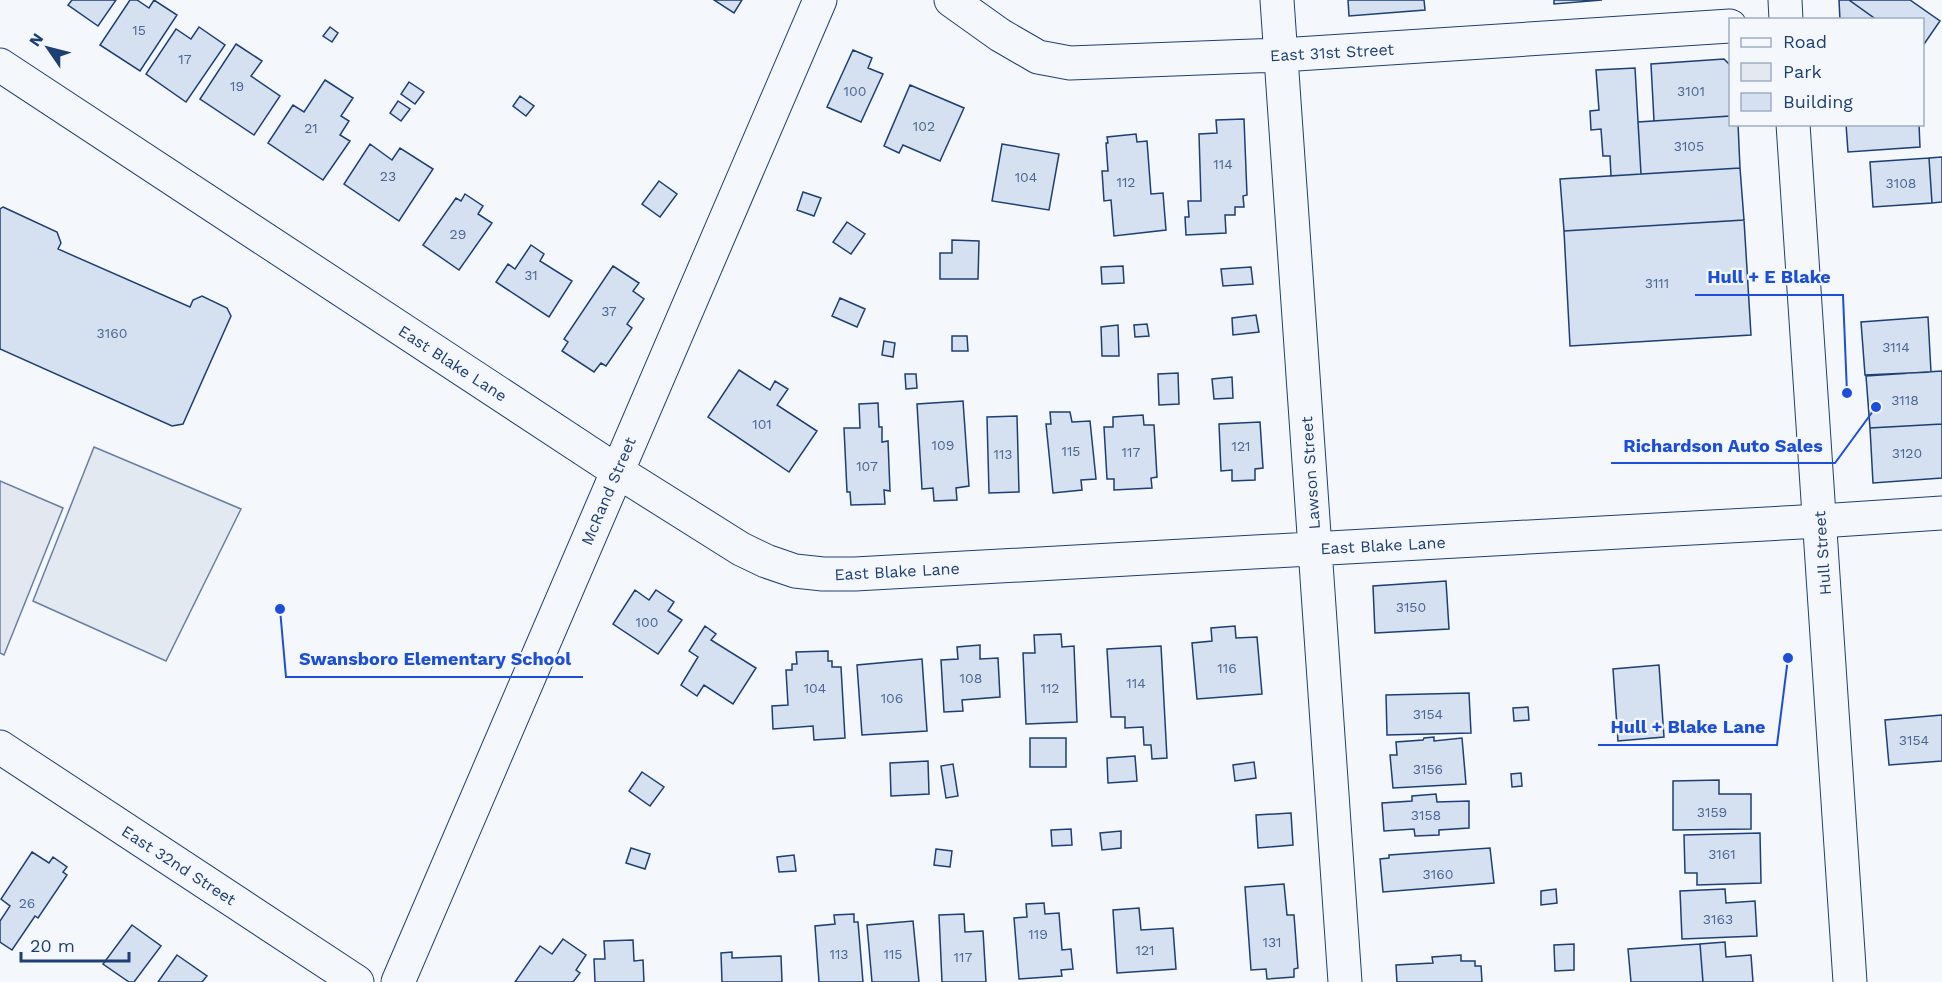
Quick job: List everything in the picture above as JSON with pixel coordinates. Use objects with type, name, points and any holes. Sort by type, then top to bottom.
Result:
[{"type":"street","name":"McRand Street","points":[[398,982],[820,0]]},
{"type":"street","name":"East 31st Street","points":[[951,0],[1000,35],[1038,57],[1070,63],[1281,55],[1729,26]]},
{"type":"street","name":"Lawson Street","points":[[1277,0],[1345,982]]},
{"type":"street","points":[[1785,0],[1786,18]]},
{"type":"street","name":"East Blake Lane","points":[[0,65],[617,471],[741,549],[795,571],[855,574],[1942,513]]},
{"type":"street","name":"Hull Street","points":[[1793,126],[1850,982]]},
{"type":"street","name":"East 32nd Street","points":[[0,747],[357,982]]},
{"type":"green space","points":[[94,447],[241,509],[166,661],[33,601]]},
{"type":"shaded area","points":[[0,481],[63,508],[4,655],[0,653]]},
{"type":"building","points":[[72,0],[116,0],[98,26],[68,5]]},
{"type":"building","points":[[130,0],[137,0],[149,8],[154,0],[177,15],[140,71],[100,45]]},
{"type":"building","points":[[714,0],[742,0],[734,13]]},
{"type":"building","points":[[1348,0],[1424,0],[1425,10],[1349,16]]},
{"type":"building","points":[[1554,0],[1602,0],[1554,4]]},
{"type":"building","points":[[1839,0],[1849,0],[1874,18],[1840,18]]},
{"type":"building","points":[[1849,0],[1910,0],[1940,21],[1924,44],[1924,18],[1874,18]]},
{"type":"building","points":[[199,27],[225,45],[186,102],[146,74],[176,29],[191,39]]},
{"type":"building","points":[[330,27],[338,33],[332,42],[323,36]]},
{"type":"building","points":[[236,44],[262,61],[251,76],[280,96],[254,135],[200,99]]},
{"type":"building","points":[[853,50],[872,58],[868,68],[883,74],[861,122],[827,107]]},
{"type":"building","points":[[1724,59],[1729,64],[1729,116],[1654,121],[1651,64]]},
{"type":"building","points":[[1635,68],[1641,174],[1611,176],[1610,156],[1603,156],[1601,129],[1591,130],[1590,111],[1599,110],[1596,70]]},
{"type":"building","points":[[325,80],[353,98],[341,116],[349,121],[340,135],[350,141],[323,180],[268,143],[293,105],[304,112]]},
{"type":"building","points":[[409,82],[424,92],[415,104],[401,94]]},
{"type":"building","points":[[910,85],[964,108],[940,161],[903,145],[899,153],[884,146]]},
{"type":"building","points":[[520,96],[534,106],[526,116],[513,106]]},
{"type":"building","points":[[398,101],[410,109],[401,121],[390,113]]},
{"type":"building","points":[[1729,116],[1729,126],[1738,126],[1740,168],[1641,174],[1638,122]]},
{"type":"building","points":[[1244,119],[1247,195],[1243,196],[1244,207],[1235,207],[1235,215],[1225,215],[1226,233],[1186,235],[1185,217],[1189,217],[1188,201],[1201,201],[1199,134],[1217,133],[1216,120]]},
{"type":"building","points":[[1846,126],[1919,126],[1920,147],[1848,152]]},
{"type":"building","points":[[1136,134],[1137,142],[1147,141],[1151,194],[1163,193],[1166,230],[1114,236],[1111,200],[1104,201],[1102,171],[1108,171],[1107,137]]},
{"type":"building","points":[[370,144],[392,160],[400,148],[433,169],[399,221],[344,184]]},
{"type":"building","points":[[1002,144],[1059,154],[1049,210],[992,201]]},
{"type":"building","points":[[1942,157],[1942,202],[1932,203],[1929,158]]},
{"type":"building","points":[[1929,158],[1932,203],[1873,207],[1870,162]]},
{"type":"building","points":[[1740,168],[1744,220],[1564,231],[1560,179]]},
{"type":"building","points":[[659,181],[677,194],[660,217],[642,204]]},
{"type":"building","points":[[803,192],[821,198],[814,216],[797,210]]},
{"type":"building","points":[[465,194],[483,206],[478,214],[492,223],[459,270],[423,245],[456,198],[461,201]]},
{"type":"building","points":[[3,207],[57,232],[61,243],[58,249],[190,307],[193,300],[202,296],[227,308],[231,316],[183,424],[172,426],[0,349],[0,209]]},
{"type":"building","points":[[1744,220],[1751,335],[1570,346],[1564,231]]},
{"type":"building","points":[[847,222],[865,234],[851,254],[833,242]]},
{"type":"building","points":[[952,240],[979,241],[978,279],[940,279],[940,253],[952,253]]},
{"type":"building","points":[[531,245],[544,254],[540,261],[572,281],[549,317],[496,282],[508,264],[515,269]]},
{"type":"building","points":[[613,266],[639,283],[633,291],[644,299],[627,324],[632,328],[606,366],[601,363],[594,372],[562,351],[568,342],[564,339]]},
{"type":"building","points":[[1123,266],[1124,283],[1102,284],[1101,267]]},
{"type":"building","points":[[1251,267],[1253,284],[1223,286],[1221,269]]},
{"type":"building","points":[[840,298],[865,309],[857,327],[832,316]]},
{"type":"building","points":[[1256,315],[1259,332],[1233,335],[1232,318]]},
{"type":"building","points":[[1928,317],[1931,372],[1865,375],[1861,322]]},
{"type":"building","points":[[1147,324],[1149,336],[1135,337],[1134,325]]},
{"type":"building","points":[[1118,325],[1119,356],[1102,356],[1101,327]]},
{"type":"building","points":[[952,336],[967,336],[968,351],[952,351]]},
{"type":"building","points":[[884,341],[895,343],[893,357],[882,355]]},
{"type":"building","points":[[739,370],[770,390],[775,381],[788,389],[777,405],[817,431],[789,472],[708,417]]},
{"type":"building","points":[[1942,371],[1942,424],[1870,428],[1866,376]]},
{"type":"building","points":[[1178,373],[1179,404],[1159,405],[1158,374]]},
{"type":"building","points":[[905,374],[916,374],[917,388],[906,389]]},
{"type":"building","points":[[1232,377],[1233,398],[1214,399],[1212,379]]},
{"type":"building","points":[[963,401],[969,486],[956,488],[957,500],[934,501],[933,488],[922,489],[917,404]]},
{"type":"building","points":[[878,403],[882,442],[888,441],[890,491],[884,490],[885,504],[851,505],[850,492],[847,492],[844,428],[860,428],[859,404]]},
{"type":"building","points":[[1050,412],[1070,412],[1072,422],[1090,421],[1096,479],[1081,480],[1082,490],[1053,493],[1046,424],[1051,424]]},
{"type":"building","points":[[1143,415],[1144,425],[1154,425],[1157,477],[1151,478],[1152,488],[1114,490],[1114,479],[1107,479],[1104,427],[1113,427],[1113,417]]},
{"type":"building","points":[[1017,416],[1019,492],[989,493],[987,417]]},
{"type":"building","points":[[1260,422],[1263,468],[1255,469],[1255,480],[1232,481],[1232,470],[1221,471],[1219,424]]},
{"type":"building","points":[[1942,424],[1942,478],[1873,483],[1870,428]]},
{"type":"building","points":[[1446,581],[1449,629],[1375,633],[1373,586]]},
{"type":"building","points":[[635,590],[649,600],[656,590],[674,602],[668,611],[682,620],[658,654],[613,624]]},
{"type":"building","points":[[705,626],[716,634],[711,640],[756,668],[733,704],[704,685],[697,696],[681,685],[698,657],[689,651]]},
{"type":"building","points":[[1235,626],[1236,638],[1257,637],[1262,694],[1197,699],[1192,643],[1212,641],[1211,628]]},
{"type":"building","points":[[1061,634],[1062,647],[1074,646],[1077,722],[1026,724],[1023,653],[1035,653],[1034,635]]},
{"type":"building","points":[[980,645],[980,659],[998,658],[1000,697],[962,700],[963,711],[944,712],[941,660],[958,659],[957,647]]},
{"type":"building","points":[[1161,646],[1167,758],[1152,759],[1151,745],[1144,745],[1143,727],[1125,728],[1125,717],[1111,717],[1107,649]]},
{"type":"building","points":[[828,651],[828,661],[832,661],[832,667],[841,667],[845,738],[814,740],[813,726],[773,729],[772,706],[788,705],[786,670],[792,670],[792,664],[797,664],[796,652]]},
{"type":"building","points":[[922,659],[927,731],[862,735],[857,665]]},
{"type":"building","points":[[1659,665],[1664,737],[1618,741],[1613,669]]},
{"type":"building","points":[[1469,693],[1471,733],[1387,735],[1386,695]]},
{"type":"building","points":[[1528,707],[1529,720],[1514,721],[1513,708]]},
{"type":"building","points":[[1942,715],[1942,761],[1889,765],[1885,720]]},
{"type":"building","points":[[1434,737],[1434,741],[1462,738],[1466,784],[1393,788],[1390,755],[1397,755],[1396,742]]},
{"type":"building","points":[[1030,738],[1066,738],[1066,767],[1030,767]]},
{"type":"building","points":[[1135,756],[1137,781],[1108,783],[1107,758]]},
{"type":"building","points":[[928,761],[929,794],[891,796],[890,763]]},
{"type":"building","points":[[1254,762],[1256,778],[1235,781],[1233,765]]},
{"type":"building","points":[[953,764],[958,796],[946,798],[941,766]]},
{"type":"building","points":[[642,772],[664,787],[650,806],[629,791]]},
{"type":"building","points":[[1521,773],[1522,786],[1512,787],[1511,774]]},
{"type":"building","points":[[1719,780],[1719,794],[1751,794],[1751,829],[1673,830],[1673,781]]},
{"type":"building","points":[[1436,794],[1437,802],[1469,801],[1469,828],[1439,830],[1439,835],[1415,836],[1414,829],[1384,831],[1382,803],[1412,801],[1412,796]]},
{"type":"building","points":[[1291,813],[1293,845],[1258,848],[1256,815]]},
{"type":"building","points":[[1071,829],[1072,845],[1052,846],[1051,830]]},
{"type":"building","points":[[1121,831],[1121,848],[1102,850],[1100,833]]},
{"type":"building","points":[[1760,833],[1761,883],[1697,885],[1697,873],[1685,873],[1684,835]]},
{"type":"building","points":[[631,848],[650,854],[645,869],[626,863]]},
{"type":"building","points":[[1490,848],[1494,883],[1383,892],[1380,859],[1389,858],[1389,855]]},
{"type":"building","points":[[936,849],[952,851],[950,867],[934,865]]},
{"type":"building","points":[[32,852],[49,863],[53,857],[67,867],[63,872],[67,875],[38,918],[35,916],[12,950],[0,942],[0,921],[10,906],[1,899]]},
{"type":"building","points":[[794,855],[796,871],[779,872],[777,857]]},
{"type":"building","points":[[1284,884],[1287,915],[1294,915],[1298,968],[1294,969],[1294,977],[1267,979],[1266,969],[1251,970],[1245,887]]},
{"type":"building","points":[[1556,889],[1557,903],[1541,905],[1541,891]]},
{"type":"building","points":[[1725,889],[1726,903],[1755,901],[1757,936],[1682,939],[1680,891]]},
{"type":"building","points":[[1044,903],[1045,914],[1059,913],[1062,950],[1071,949],[1073,969],[1061,970],[1062,976],[1019,979],[1014,918],[1027,917],[1026,904]]},
{"type":"building","points":[[1139,908],[1141,930],[1173,928],[1176,969],[1117,973],[1113,910]]},
{"type":"building","points":[[854,914],[854,922],[858,922],[863,982],[819,982],[815,926],[835,924],[834,915]]},
{"type":"building","points":[[964,914],[965,932],[983,931],[986,982],[942,982],[939,915]]},
{"type":"building","points":[[913,921],[919,982],[872,982],[867,925]]},
{"type":"building","points":[[132,925],[161,946],[134,982],[129,982],[103,964]]},
{"type":"building","points":[[563,939],[586,955],[576,970],[580,973],[573,982],[515,982],[540,946],[552,954]]},
{"type":"building","points":[[633,940],[634,961],[643,960],[644,982],[595,982],[594,959],[605,959],[604,941]]},
{"type":"building","points":[[1725,942],[1726,957],[1751,955],[1753,982],[1703,982],[1700,944]]},
{"type":"building","points":[[1574,944],[1574,970],[1555,971],[1554,945]]},
{"type":"building","points":[[1700,944],[1703,982],[1631,982],[1628,949]]},
{"type":"building","points":[[732,952],[732,958],[781,956],[782,982],[722,982],[721,953]]},
{"type":"building","points":[[177,955],[207,976],[202,982],[158,982]]},
{"type":"building","points":[[1461,955],[1461,961],[1475,961],[1475,966],[1481,966],[1482,982],[1397,982],[1396,965],[1433,963],[1432,957]]},
{"type":"place","name":"Hull + E Blake","points":[[1847,393]]},
{"type":"place","name":"Richardson Auto Sales","points":[[1876,407]]},
{"type":"place","name":"Swansboro Elementary School","points":[[280,609]]},
{"type":"place","name":"Hull + Blake Lane","points":[[1788,658]]}]
